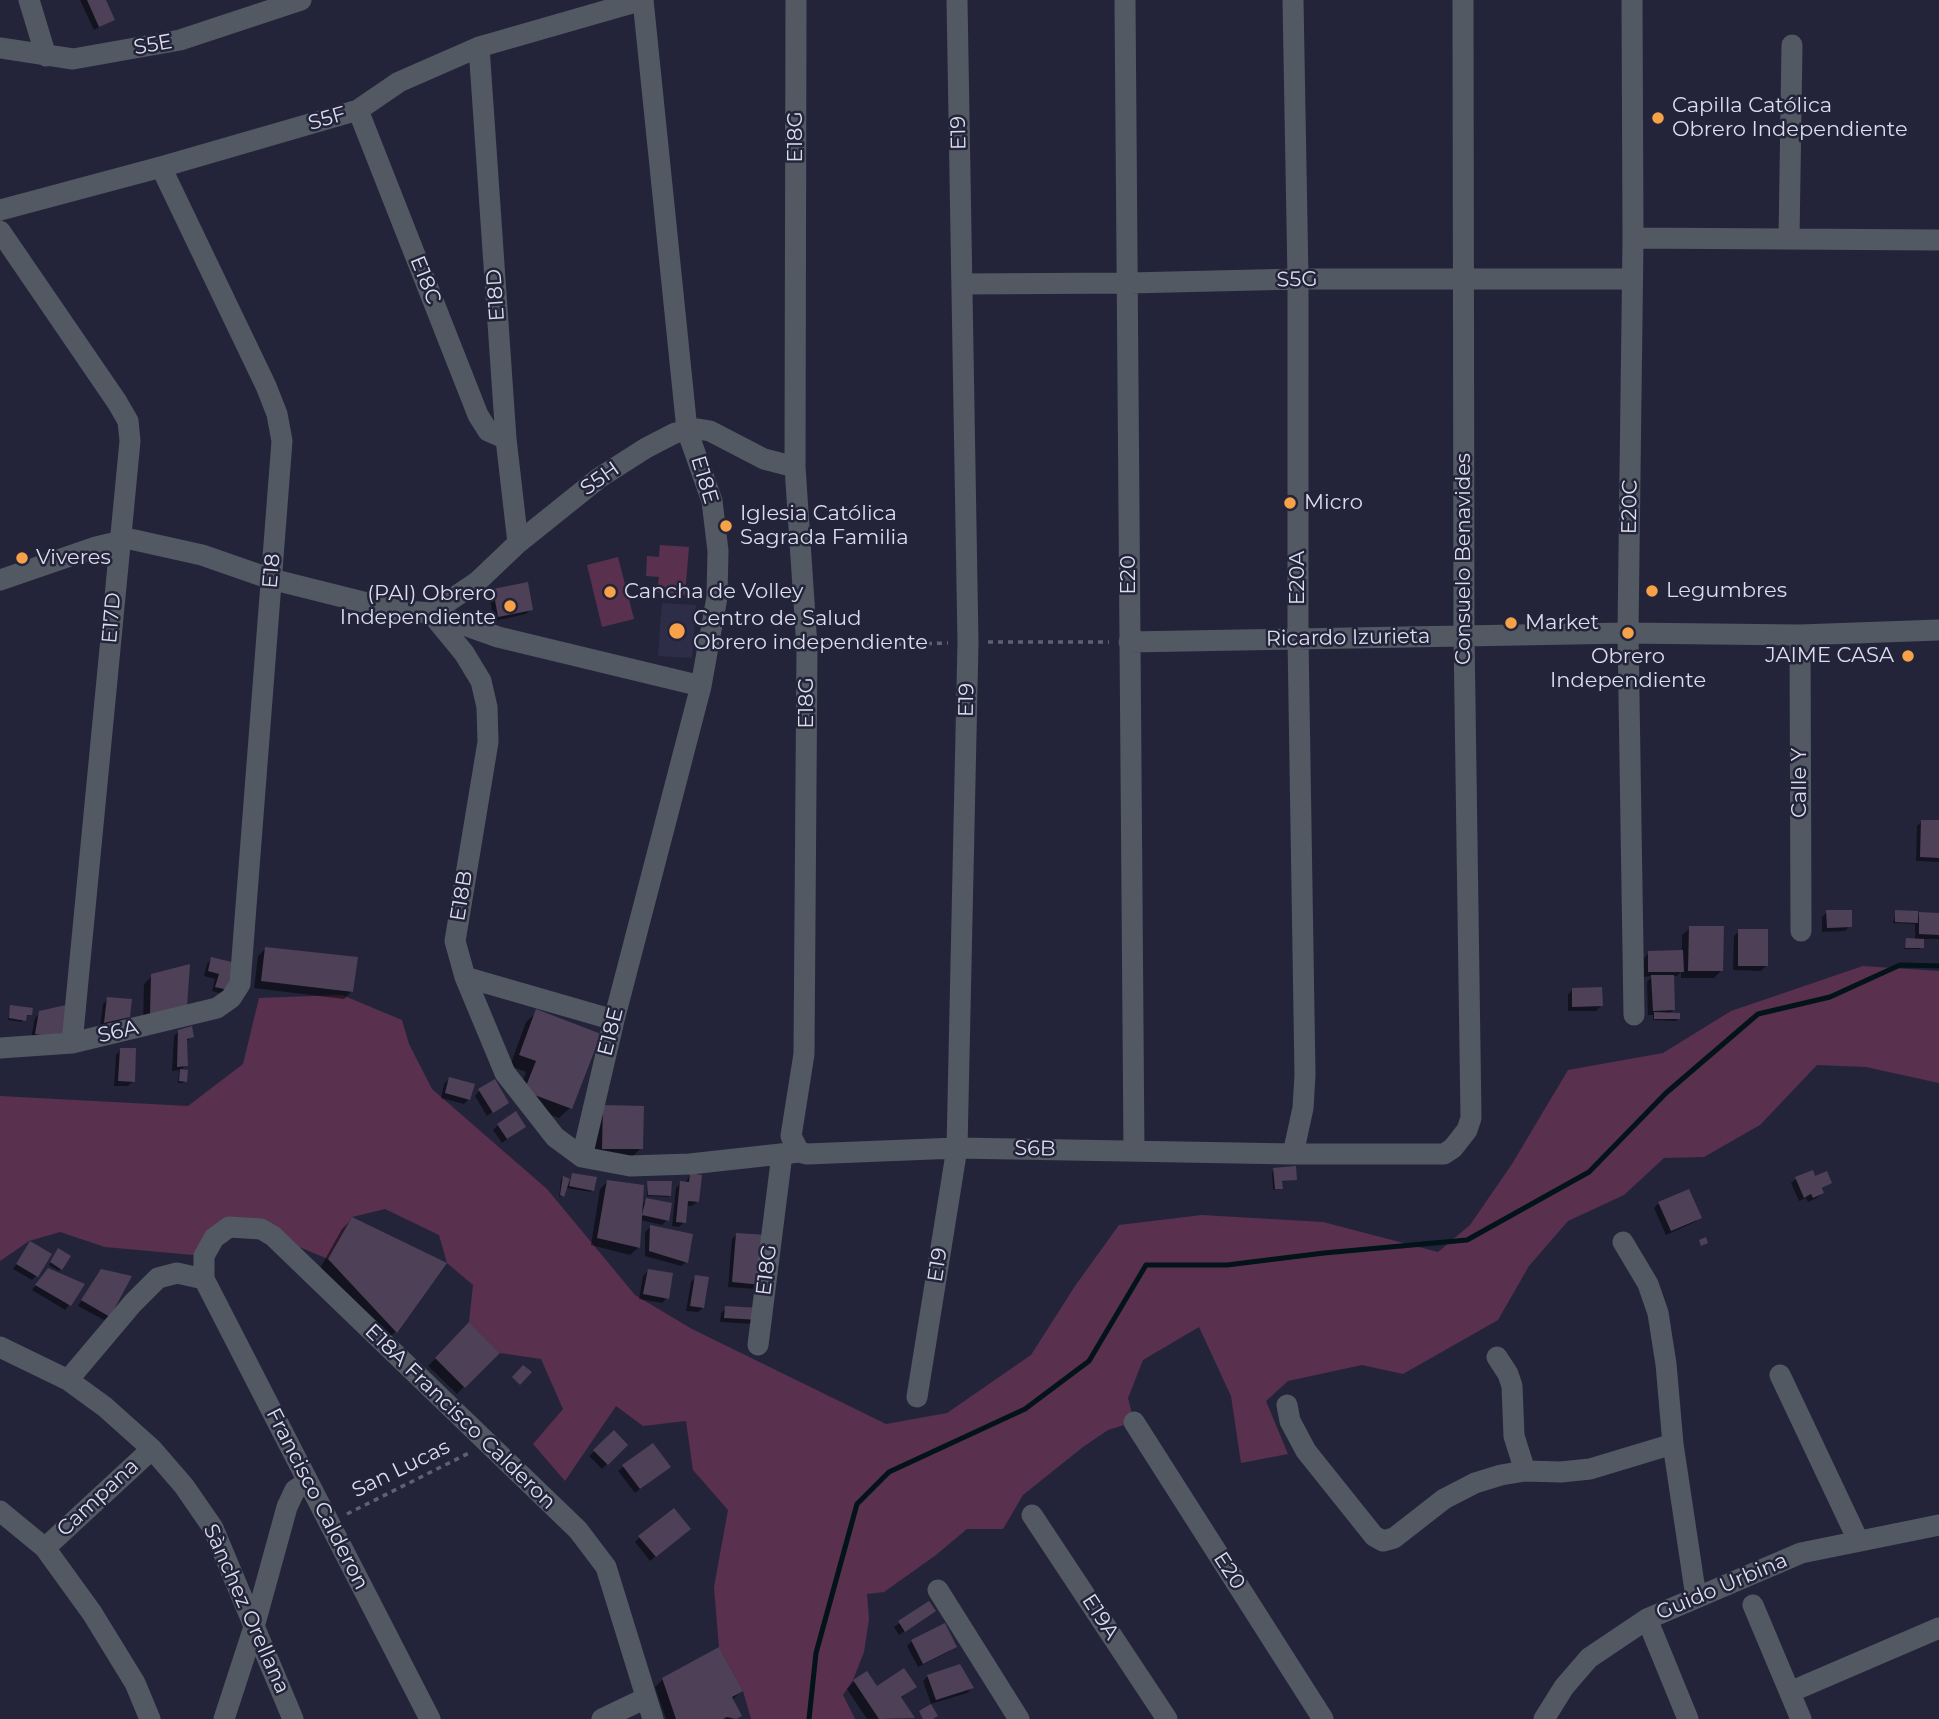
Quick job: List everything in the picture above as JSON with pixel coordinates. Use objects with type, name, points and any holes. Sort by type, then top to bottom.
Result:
[{"type":"street","points":[[29,0],[46,56]]},
{"type":"street","name":"S5E","points":[[0,48],[74,59],[180,40],[301,0]]},
{"type":"street","name":"S5F","points":[[0,210],[358,110],[399,82],[479,47],[643,0]]},
{"type":"street","name":"E18E","points":[[582,1157],[614,1020],[701,686],[717,597],[718,551],[712,500],[687,430],[643,0]]},
{"type":"street","name":"E18G","points":[[758,1345],[793,1145],[791,1136],[804,1054],[807,647],[795,467],[796,0]]},
{"type":"street","name":"E19","points":[[918,1397],[957,1148],[968,642],[957,0]]},
{"type":"street","name":"E20","points":[[1125,0],[1134,1151]]},
{"type":"street","name":"E20A","points":[[1293,0],[1298,279],[1298,639],[1306,1075],[1303,1108],[1293,1154]]},
{"type":"street","name":"Consuelo Benavides","points":[[1463,0],[1464,635],[1471,1118]]},
{"type":"street","name":"E20C","points":[[1632,0],[1633,279],[1628,633],[1634,1015]]},
{"type":"street","points":[[1789,239],[1792,45]]},
{"type":"street","name":"E18D","points":[[479,47],[506,439],[518,543]]},
{"type":"street","name":"E18C","points":[[358,110],[478,415],[488,431],[506,439]]},
{"type":"street","name":"E18","points":[[160,167],[266,386],[277,414],[282,441],[240,984],[231,999]]},
{"type":"street","name":"E17D","points":[[0,231],[117,402],[128,421],[130,441],[72,1043]]},
{"type":"street","points":[[1633,238],[1939,240]]},
{"type":"street","name":"S5G","points":[[962,284],[1129,284],[1298,279],[1633,279]]},
{"type":"street","points":[[687,430],[710,431],[764,458],[795,467]]},
{"type":"street","name":"S5H","points":[[431,613],[477,582],[518,543],[599,478],[646,448],[687,430]]},
{"type":"street","points":[[0,580],[119,540],[141,540],[202,555],[271,579],[395,610],[431,613],[498,637],[701,686]]},
{"type":"street","name":"E18B","points":[[431,613],[464,653],[481,681],[487,707],[488,742],[455,941],[465,977],[505,1073],[555,1138],[582,1157]]},
{"type":"street","name":"Ricardo Izurieta","points":[[1129,642],[1628,633],[1800,635],[1939,630]]},
{"type":"street","name":"Calle Y","points":[[1800,635],[1801,932]]},
{"type":"street","points":[[465,977],[614,1020]]},
{"type":"street","name":"S6A","points":[[0,1048],[72,1043],[217,1008],[231,999]]},
{"type":"street","name":"S6B","points":[[582,1157],[630,1167],[690,1164],[790,1153],[957,1148],[1444,1154],[1461,1140],[1468,1130],[1471,1118]]},
{"type":"street","name":"E18A Francisco Calderon","points":[[204,1279],[204,1256],[214,1238],[229,1227],[261,1228],[273,1236],[578,1530],[606,1567],[653,1719]]},
{"type":"street","points":[[1623,1242],[1648,1284],[1658,1313],[1666,1364],[1673,1444],[1696,1597]]},
{"type":"street","points":[[68,1380],[107,1331],[158,1278],[177,1273],[204,1279]]},
{"type":"street","name":"Francisco Calderon","points":[[204,1279],[430,1719]]},
{"type":"street","name":"Sànchez Orellana","points":[[0,1347],[68,1380],[105,1407],[152,1449],[184,1486],[214,1528],[293,1719]]},
{"type":"street","points":[[1497,1357],[1512,1386],[1514,1436],[1525,1471]]},
{"type":"street","points":[[1780,1375],[1858,1540]]},
{"type":"street","points":[[1287,1405],[1290,1421],[1306,1451],[1374,1536],[1383,1541],[1394,1538],[1444,1499],[1475,1483],[1525,1471],[1561,1472],[1590,1469],[1673,1444]]},
{"type":"street","name":"E20","points":[[1134,1422],[1323,1719]]},
{"type":"street","name":"Campana","points":[[45,1548],[152,1449]]},
{"type":"street","points":[[224,1719],[254,1627],[287,1507],[295,1490],[308,1482]]},
{"type":"street","points":[[0,1511],[45,1548],[92,1613],[135,1683],[150,1719]]},
{"type":"street","name":"E19A","points":[[1032,1515],[1167,1719]]},
{"type":"street","name":"Guido Urbina","points":[[1545,1719],[1564,1687],[1589,1658],[1647,1619],[1801,1553],[1939,1525]]},
{"type":"street","points":[[938,1590],[1019,1719]]},
{"type":"street","points":[[1753,1605],[1801,1719]]},
{"type":"street","points":[[1647,1619],[1688,1719]]},
{"type":"street","points":[[1790,1692],[1939,1628]]},
{"type":"street","points":[[602,1719],[646,1698]]},
{"type":"path","points":[[807,647],[968,642],[1129,642]]},
{"type":"path","name":"San Lucas","points":[[329,1522],[487,1444]]},
{"type":"shaded area","name":"Cancha de Volley","points":[[660,545],[689,547],[685,595],[657,592],[659,577],[646,576],[647,556],[659,557]]},
{"type":"shaded area","name":"Cancha de Volley","points":[[618,557],[634,619],[602,627],[587,565]]},
{"type":"shaded area","name":"Centro de Salud Obrero independiente","points":[[662,603],[696,605],[692,658],[658,656]]},
{"type":"shaded area","points":[[1863,966],[1939,971],[1939,1083],[1866,1067],[1817,1065],[1760,1125],[1704,1157],[1664,1158],[1624,1195],[1568,1221],[1529,1266],[1498,1320],[1403,1374],[1362,1365],[1288,1381],[1266,1401],[1288,1454],[1241,1463],[1231,1396],[1199,1327],[1143,1360],[1128,1398],[1134,1422],[1108,1430],[1023,1495],[1003,1529],[967,1529],[884,1592],[867,1594],[869,1619],[864,1652],[853,1680],[843,1695],[855,1719],[751,1719],[743,1691],[719,1647],[714,1587],[728,1510],[693,1470],[686,1421],[643,1426],[616,1406],[565,1481],[533,1444],[563,1409],[541,1359],[500,1353],[469,1322],[473,1285],[447,1263],[439,1235],[385,1209],[352,1217],[328,1259],[249,1226],[204,1256],[105,1247],[60,1232],[29,1241],[0,1261],[0,1096],[188,1106],[243,1064],[259,998],[342,995],[402,1020],[409,1044],[432,1089],[547,1189],[635,1295],[692,1329],[886,1424],[947,1413],[1031,1355],[1075,1286],[1119,1225],[1202,1215],[1323,1222],[1438,1252],[1470,1225],[1512,1164],[1568,1070],[1663,1053],[1731,1011]]},
{"type":"building","points":[[87,0],[106,0],[115,20],[99,27]]},
{"type":"building","points":[[528,582],[533,610],[498,617],[493,589]]},
{"type":"building","points":[[1921,820],[1939,820],[1939,858],[1920,857]]},
{"type":"building","points":[[1826,910],[1852,910],[1852,927],[1827,928]]},
{"type":"building","points":[[1895,910],[1918,911],[1918,923],[1895,922]]},
{"type":"building","points":[[1919,912],[1939,913],[1939,935],[1919,934]]},
{"type":"building","points":[[1689,926],[1724,926],[1723,971],[1688,971]]},
{"type":"building","points":[[1738,929],[1768,929],[1768,966],[1738,966]]},
{"type":"building","points":[[1906,938],[1924,939],[1924,948],[1905,948]]},
{"type":"building","points":[[265,947],[358,957],[353,992],[261,981]]},
{"type":"building","points":[[1683,950],[1684,972],[1648,972],[1648,951]]},
{"type":"building","points":[[211,957],[236,963],[228,990],[215,987],[219,974],[208,971]]},
{"type":"building","points":[[190,964],[187,1007],[150,1015],[151,974]]},
{"type":"building","points":[[1651,975],[1674,975],[1675,1010],[1653,1011]]},
{"type":"building","points":[[1602,987],[1603,1006],[1572,1007],[1572,988]]},
{"type":"building","points":[[107,997],[132,999],[130,1017],[104,1023]]},
{"type":"building","points":[[10,1005],[33,1008],[32,1015],[27,1015],[26,1021],[9,1018]]},
{"type":"building","points":[[66,1005],[63,1035],[56,1037],[35,1034],[39,1011]]},
{"type":"building","points":[[536,1009],[601,1034],[572,1109],[524,1091],[536,1061],[519,1055]]},
{"type":"building","points":[[1654,1012],[1680,1013],[1680,1019],[1654,1019]]},
{"type":"building","points":[[192,1026],[194,1037],[187,1039],[188,1066],[177,1067],[178,1030]]},
{"type":"building","points":[[120,1048],[136,1048],[135,1082],[118,1081]]},
{"type":"building","points":[[180,1069],[188,1070],[187,1082],[179,1081]]},
{"type":"building","points":[[449,1077],[475,1084],[470,1100],[445,1093]]},
{"type":"building","points":[[495,1079],[509,1103],[493,1113],[478,1089]]},
{"type":"building","points":[[603,1105],[644,1106],[643,1149],[602,1149]]},
{"type":"building","points":[[516,1111],[526,1127],[507,1139],[497,1124]]},
{"type":"building","points":[[1296,1166],[1297,1180],[1282,1181],[1283,1189],[1275,1189],[1273,1168]]},
{"type":"building","points":[[1813,1170],[1815,1176],[1827,1171],[1832,1183],[1822,1188],[1824,1193],[1813,1198],[1811,1194],[1804,1198],[1795,1177]]},
{"type":"building","points":[[572,1173],[597,1177],[594,1191],[569,1186]]},
{"type":"building","points":[[690,1173],[702,1175],[699,1202],[688,1201],[686,1223],[676,1222],[680,1181],[689,1182]]},
{"type":"building","points":[[563,1176],[570,1179],[564,1197],[560,1195]]},
{"type":"building","points":[[607,1180],[644,1185],[640,1248],[597,1238]]},
{"type":"building","points":[[647,1181],[672,1181],[671,1196],[648,1195]]},
{"type":"building","points":[[1689,1189],[1702,1218],[1671,1231],[1658,1202]]},
{"type":"building","points":[[646,1198],[672,1203],[669,1221],[642,1215]]},
{"type":"building","points":[[352,1217],[447,1263],[397,1333],[328,1259]]},
{"type":"building","points":[[650,1225],[693,1234],[688,1263],[649,1251]]},
{"type":"building","points":[[736,1233],[767,1235],[762,1285],[732,1282]]},
{"type":"building","points":[[1706,1237],[1708,1243],[1701,1246],[1699,1240]]},
{"type":"building","points":[[30,1241],[52,1254],[38,1277],[16,1264]]},
{"type":"building","points":[[58,1248],[71,1256],[62,1270],[50,1262]]},
{"type":"building","points":[[48,1268],[85,1284],[71,1306],[35,1285]]},
{"type":"building","points":[[101,1269],[132,1276],[110,1317],[81,1300]]},
{"type":"building","points":[[648,1269],[673,1273],[669,1299],[643,1294]]},
{"type":"building","points":[[695,1275],[709,1277],[704,1308],[690,1306]]},
{"type":"building","points":[[725,1306],[761,1308],[760,1320],[724,1318]]},
{"type":"building","points":[[469,1322],[500,1353],[465,1388],[435,1358]]},
{"type":"building","points":[[523,1365],[532,1372],[520,1385],[512,1377]]},
{"type":"building","points":[[614,1430],[628,1445],[608,1465],[593,1450]]},
{"type":"building","points":[[653,1443],[671,1467],[640,1489],[622,1465]]},
{"type":"building","points":[[674,1508],[691,1529],[656,1557],[638,1536]]},
{"type":"building","points":[[929,1601],[936,1611],[905,1632],[898,1621]]},
{"type":"building","points":[[945,1623],[957,1647],[923,1664],[911,1640]]},
{"type":"building","points":[[719,1647],[743,1691],[732,1697],[742,1716],[736,1719],[676,1719],[662,1678]]},
{"type":"building","points":[[960,1664],[974,1688],[936,1700],[927,1675]]},
{"type":"building","points":[[904,1668],[917,1687],[901,1697],[915,1718],[879,1719],[853,1680],[867,1671],[877,1686]]},
{"type":"building","points":[[931,1704],[938,1716],[923,1719],[919,1711]]},
{"type":"waterway","points":[[809,1719],[816,1653],[857,1504],[889,1472],[1025,1409],[1089,1361],[1146,1265],[1227,1265],[1467,1240],[1589,1172],[1666,1093],[1758,1014],[1830,997],[1900,965],[1939,966]]},
{"type":"place","name":"Capilla Católica Obrero Independiente","points":[[1658,118]]},
{"type":"place","name":"Micro","points":[[1290,503]]},
{"type":"place","name":"Iglesia Católica Sagrada Familia","points":[[726,526]]},
{"type":"place","name":"Viveres","points":[[22,558]]},
{"type":"place","name":"Legumbres","points":[[1652,591]]},
{"type":"place","name":"Cancha de Volley","points":[[610,592]]},
{"type":"place","name":"(PAI) Obrero Independiente","points":[[510,606]]},
{"type":"place","name":"Market","points":[[1511,623]]},
{"type":"place","name":"Centro de Salud Obrero independiente","points":[[677,631]]},
{"type":"place","name":"Obrero Independiente","points":[[1628,633]]},
{"type":"place","name":"JAIME CASA","points":[[1908,656]]}]
